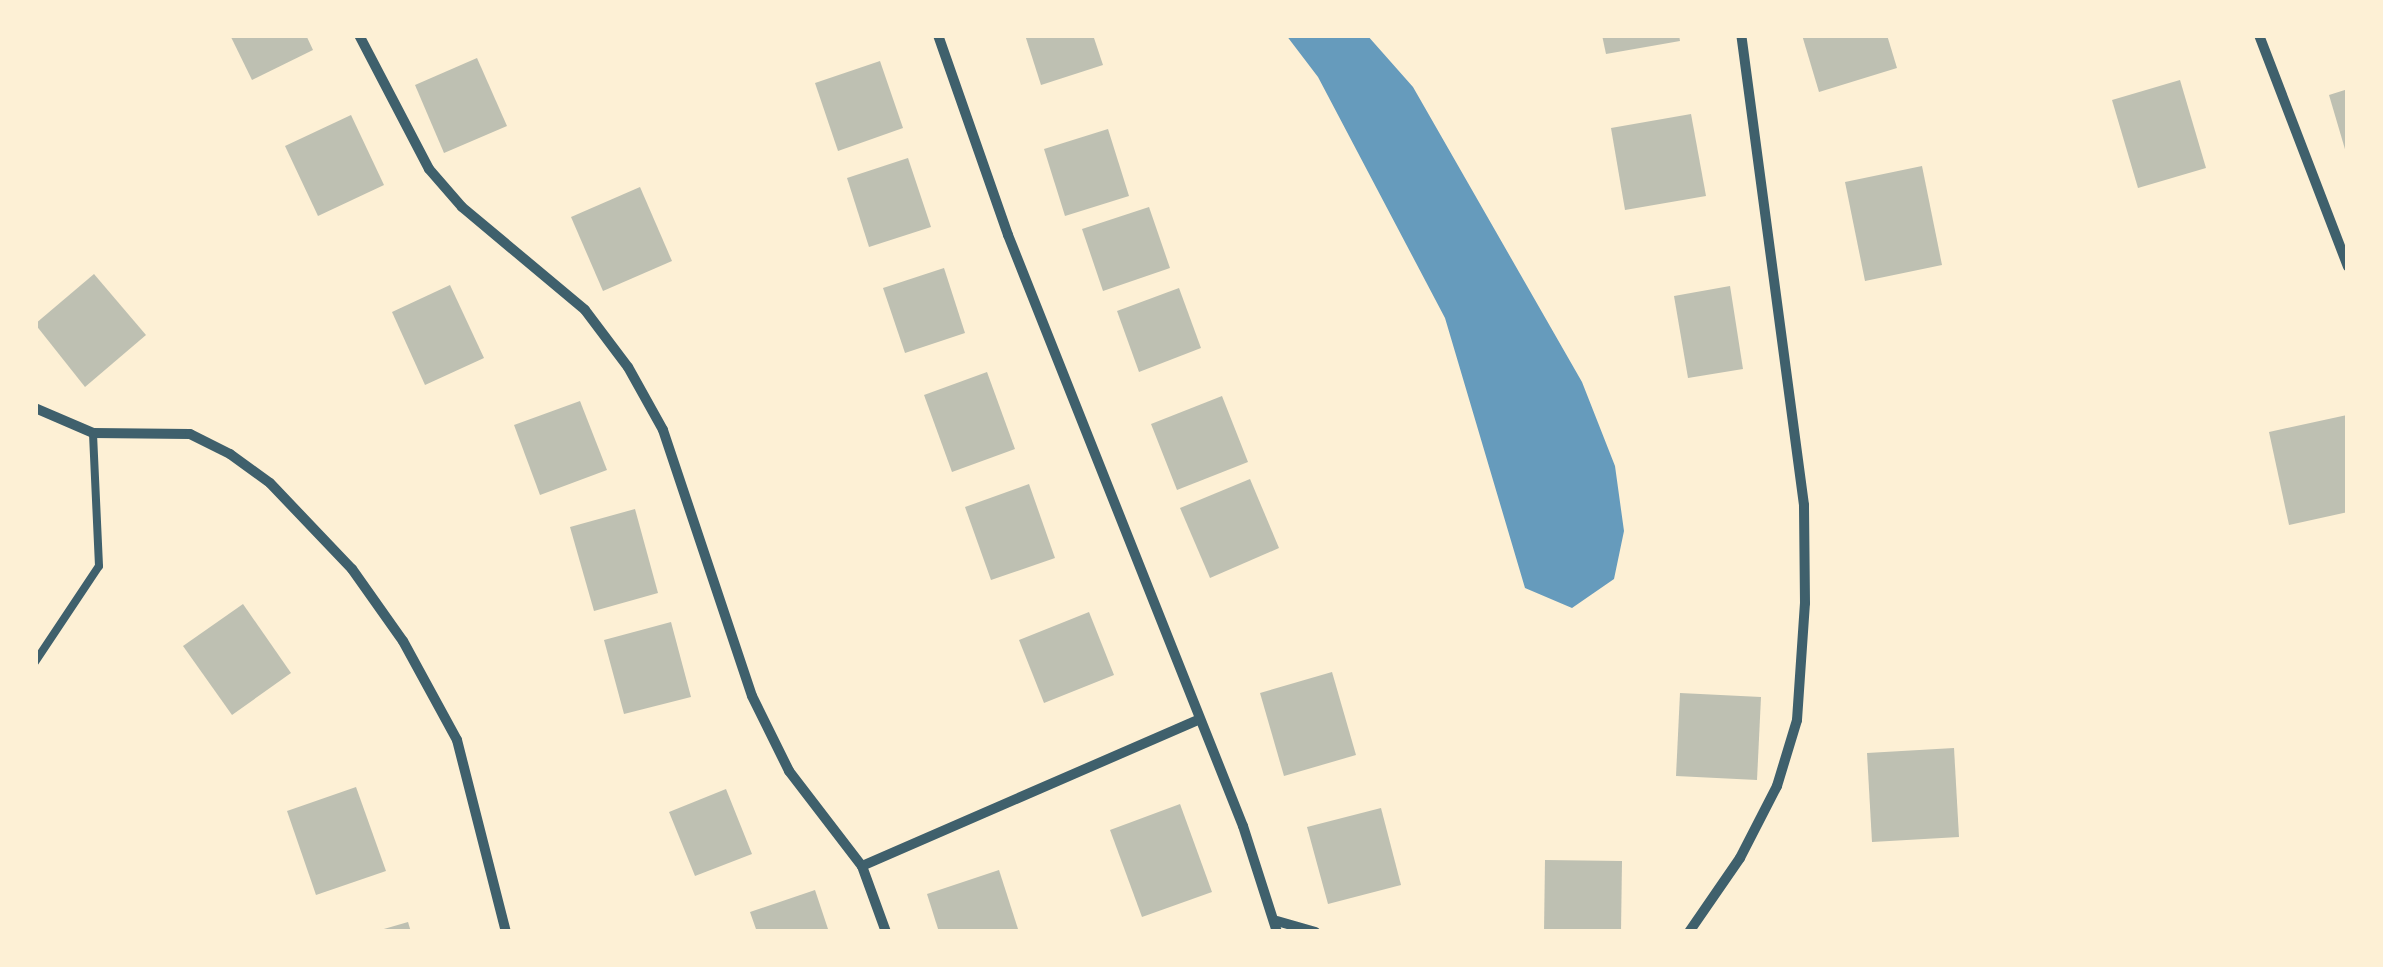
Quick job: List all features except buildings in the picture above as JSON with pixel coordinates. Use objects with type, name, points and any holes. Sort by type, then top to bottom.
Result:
[{"type":"street","points":[[360,35],[429,169],[462,207],[585,310],[628,367],[663,430],[752,696],[788,772],[862,866],[886,932]]},
{"type":"street","points":[[938,35],[1008,235],[1277,926],[1315,932]]},
{"type":"street","points":[[1689,932],[1740,858],[1777,786],[1797,720],[1805,603],[1804,505],[1741,35]]},
{"type":"street","points":[[2259,35],[2348,267]]},
{"type":"street","points":[[35,408],[93,433],[190,434],[230,454],[270,483],[352,569],[403,640],[457,740],[506,932]]},
{"type":"street","points":[[862,866],[1196,721]]},
{"type":"lane","points":[[35,662],[98,566],[93,433]]},
{"type":"water","points":[[1286,35],[1367,35],[1413,87],[1582,382],[1615,466],[1624,531],[1614,579],[1572,608],[1525,588],[1445,318],[1318,77]]}]
